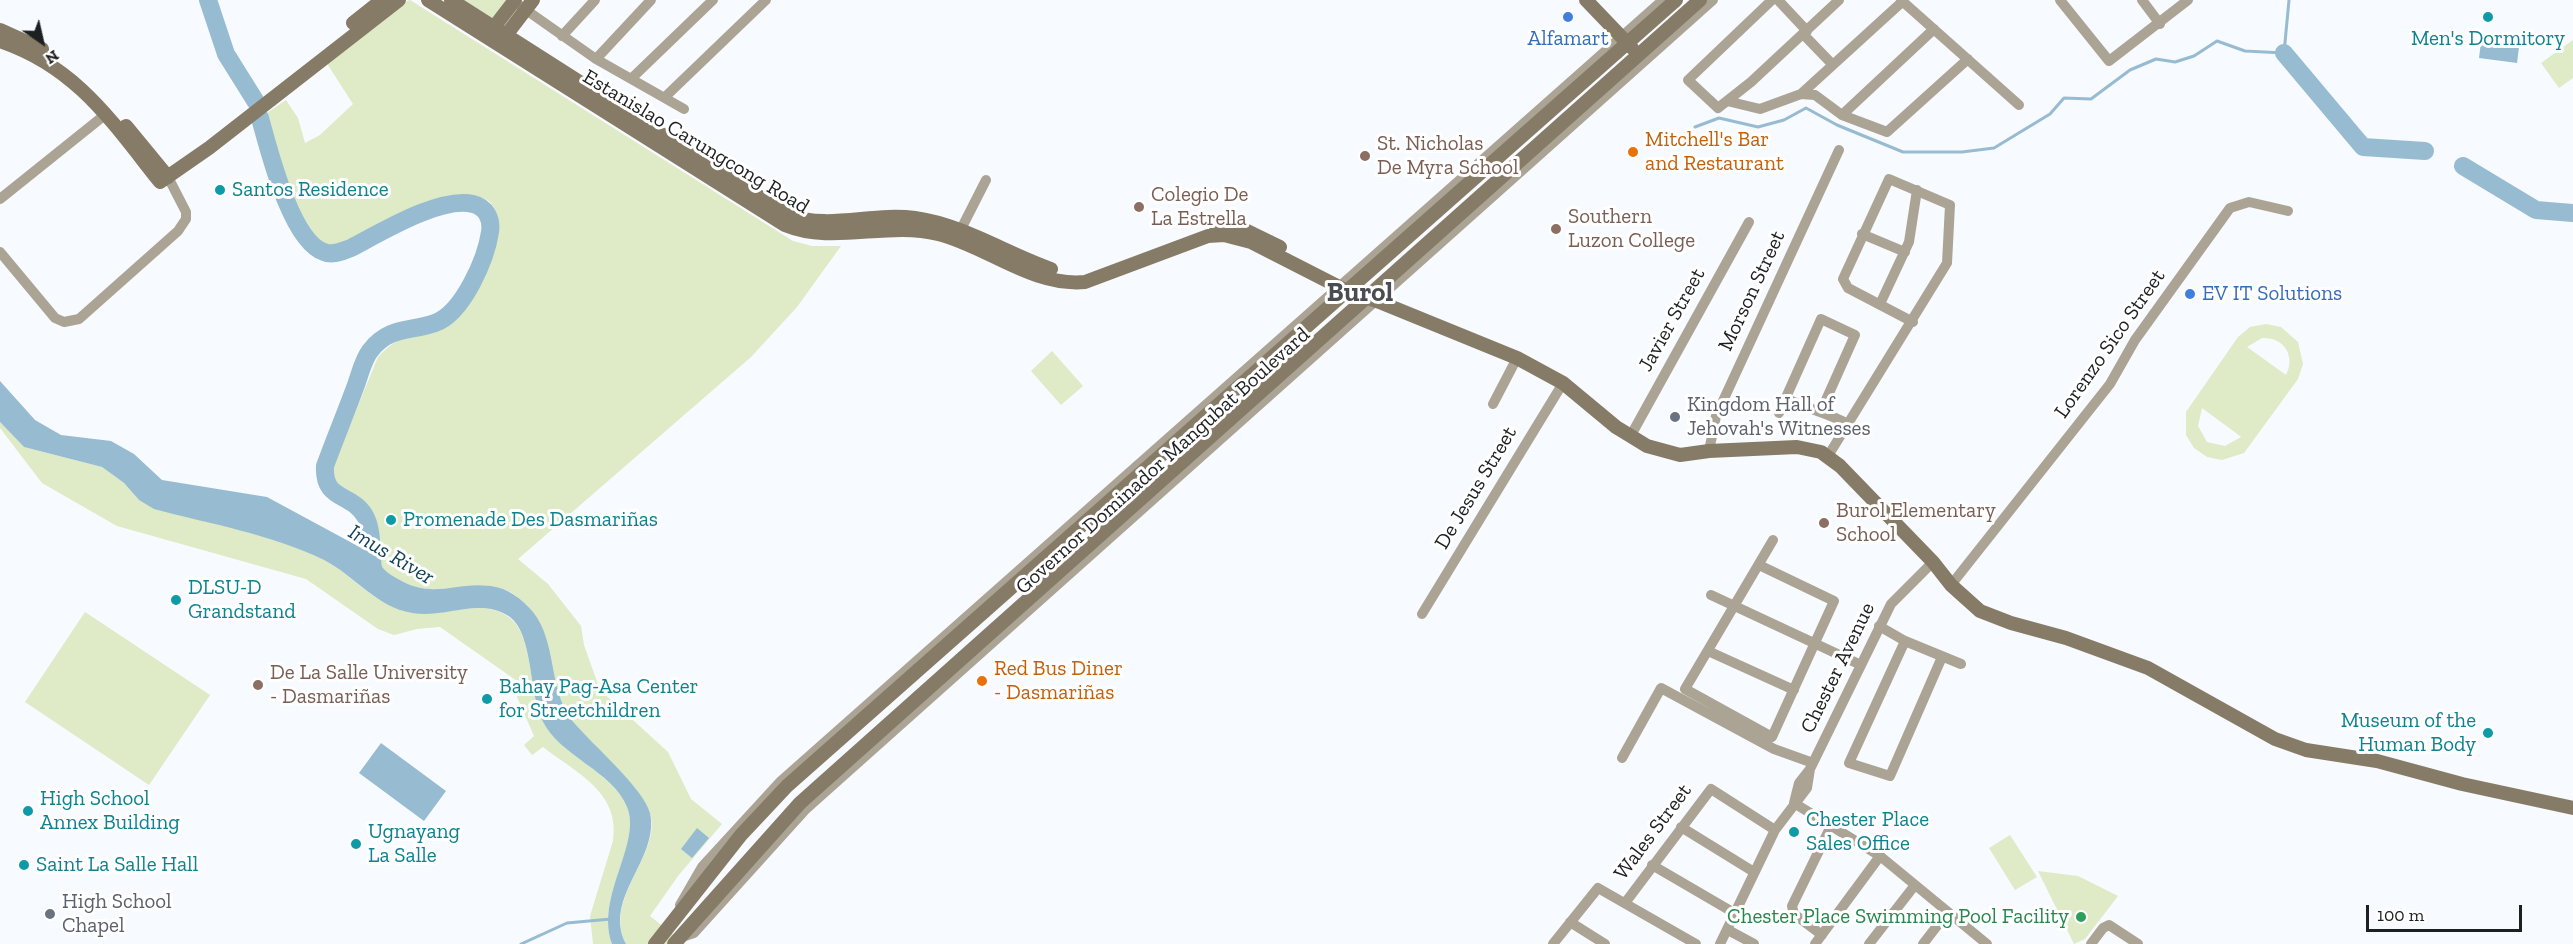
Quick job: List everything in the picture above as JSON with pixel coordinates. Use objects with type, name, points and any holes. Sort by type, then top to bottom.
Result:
[{"type":"street","points":[[280,92],[313,56],[382,0]]},
{"type":"street","points":[[164,179],[239,125],[399,0]]},
{"type":"street","name":"Estanislao Carungcong Road","points":[[428,0],[496,36],[788,215],[817,223],[912,217],[958,235],[1032,273],[1071,283],[1084,282],[1208,236],[1224,235],[1251,242],[1371,298],[1517,358],[1563,383],[1630,437],[1647,446],[1680,455],[1709,451],[1797,447],[1814,450],[1828,456],[1933,562],[1951,585],[1980,610],[2148,668],[2290,746],[2377,761],[2462,784],[2573,808]]},
{"type":"street","name":"Estanislao Carungcong Road","points":[[451,0],[496,36]]},
{"type":"street","points":[[562,36],[595,0]]},
{"type":"street","points":[[596,59],[651,0]]},
{"type":"street","points":[[632,78],[713,0]]},
{"type":"street","points":[[665,97],[766,0]]},
{"type":"street","points":[[1586,0],[1640,53]]},
{"type":"street","points":[[1596,0],[1626,39]]},
{"type":"street","name":"Governor Dominador Mangubat Boulevard","points":[[1626,39],[1663,0]]},
{"type":"street","name":"Governor Dominador Mangubat Boulevard","points":[[667,929],[696,875],[781,781],[1626,39],[1676,0]]},
{"type":"street","name":"Governor Dominador Mangubat Boulevard","points":[[676,941],[694,933],[806,809],[1700,0]]},
{"type":"street","name":"Governor Dominador Mangubat Boulevard","points":[[676,941],[800,802],[1199,446],[1713,0]]},
{"type":"street","points":[[1772,0],[1688,80],[1718,108],[1839,0]]},
{"type":"street","points":[[1778,0],[1833,64]]},
{"type":"street","points":[[2060,0],[2109,61],[2160,24],[2188,0]]},
{"type":"street","points":[[2142,0],[2160,24]]},
{"type":"street","points":[[1802,94],[1902,1],[2019,105]]},
{"type":"street","points":[[496,36],[522,2],[562,36],[596,59],[684,108]]},
{"type":"street","points":[[1842,115],[1934,29]]},
{"type":"street","points":[[0,30],[37,46],[83,77],[164,179]]},
{"type":"street","points":[[0,41],[33,54],[66,74],[106,114],[164,179],[177,194],[186,212],[183,225],[129,277],[79,319],[72,322],[64,322],[47,311],[0,252]]},
{"type":"street","points":[[1727,101],[1760,109],[1802,94],[1815,95],[1842,115],[1887,132],[1968,59]]},
{"type":"street","points":[[0,199],[106,114]]},
{"type":"street","name":"Morson Street","points":[[1709,451],[1716,416],[1839,150]]},
{"type":"street","points":[[1828,456],[1913,322],[1947,263],[1951,207],[1889,179],[1843,279],[1848,288],[1913,322]]},
{"type":"street","points":[[958,235],[986,180]]},
{"type":"street","points":[[1880,304],[1909,242],[1917,190]]},
{"type":"street","name":"Lorenzo Sico Street","points":[[1951,585],[2110,384],[2135,340],[2230,208],[2249,202],[2288,211]]},
{"type":"street","name":"Javier Street","points":[[1630,437],[1749,222]]},
{"type":"street","points":[[1862,234],[1905,252]]},
{"type":"street","name":"Governor Dominador Mangubat Boulevard","points":[[655,944],[741,835],[787,786],[1187,433],[1346,287]]},
{"type":"street","points":[[1779,413],[1821,319],[1855,335],[1821,411]]},
{"type":"street","points":[[1493,404],[1517,358]]},
{"type":"street","name":"De Jesus Street","points":[[1422,614],[1563,383]]},
{"type":"street","points":[[1787,399],[1848,424]]},
{"type":"street","points":[[1187,433],[1199,446]]},
{"type":"street","points":[[1759,565],[1834,601],[1772,737],[1685,689],[1773,540]]},
{"type":"street","name":"Chester Avenue","points":[[1720,944],[1775,830],[1808,788],[1812,766],[1879,626],[1900,593],[1933,562]]},
{"type":"street","points":[[1712,595],[1861,665]]},
{"type":"street","points":[[1879,626],[1905,641],[1961,664]]},
{"type":"street","points":[[1905,641],[1849,763],[1890,776],[1942,657]]},
{"type":"street","points":[[1708,651],[1794,690]]},
{"type":"street","points":[[1622,758],[1661,688],[1774,749],[1812,766]]},
{"type":"street","name":"Wales Street","points":[[1625,903],[1711,789],[1775,830]]},
{"type":"street","points":[[1794,803],[1832,824],[1880,856],[1983,943]]},
{"type":"street","points":[[1832,824],[1792,906],[1794,914],[1818,939],[1880,856]]},
{"type":"street","points":[[1681,827],[1754,872]]},
{"type":"street","points":[[1652,866],[1736,914]]},
{"type":"street","points":[[1869,944],[1914,885]]},
{"type":"street","points":[[1553,944],[1598,888],[1696,944]]},
{"type":"street","points":[[1923,944],[1947,913]]},
{"type":"street","points":[[1570,922],[1605,944]]},
{"type":"street","points":[[2091,944],[2103,928],[2109,925],[2138,944]]},
{"type":"street","points":[[1728,930],[1754,944]]},
{"type":"green space","points":[[410,0],[793,241],[812,246],[841,246],[797,307],[751,357],[518,559],[548,584],[581,626],[584,645],[600,690],[668,752],[691,799],[722,824],[678,876],[650,916],[685,944],[626,944],[621,926],[622,908],[650,839],[652,822],[647,806],[638,792],[579,729],[569,715],[556,686],[546,643],[527,605],[515,595],[501,588],[473,586],[429,589],[413,586],[387,573],[382,569],[377,556],[375,525],[371,511],[363,500],[331,477],[333,466],[378,357],[394,343],[438,330],[457,317],[472,298],[495,244],[496,218],[491,204],[477,197],[458,196],[436,201],[414,210],[351,240],[335,245],[324,245],[314,237],[305,223],[288,185],[267,113],[286,100],[298,118],[305,143],[320,135],[353,104],[326,62]]},
{"type":"green space","points":[[459,0],[507,0],[491,21]]},
{"type":"green space","points":[[2573,40],[2573,78],[2559,88],[2541,63]]},
{"type":"green space","points":[[2266,324],[2281,327],[2298,342],[2303,364],[2298,379],[2244,453],[2222,460],[2207,457],[2194,448],[2186,435],[2186,412],[2238,337],[2250,327]],"holes":[[[2262,338],[2276,341],[2286,349],[2290,361],[2286,375],[2247,347]],[[2202,408],[2240,436],[2241,437],[2225,446],[2207,442],[2198,426]]]},
{"type":"green space","points":[[1052,351],[1083,386],[1061,405],[1031,371]]},
{"type":"green space","points":[[0,422],[24,447],[102,467],[124,483],[139,500],[258,534],[324,560],[392,607],[417,613],[485,608],[498,611],[510,618],[523,637],[538,709],[550,733],[611,784],[627,807],[630,822],[629,838],[609,908],[608,926],[612,944],[593,944],[590,916],[613,841],[614,824],[610,809],[603,796],[581,775],[543,747],[532,755],[524,745],[534,736],[517,697],[517,681],[440,627],[417,629],[394,635],[378,629],[306,579],[117,526],[42,483],[0,428]]},
{"type":"green space","points":[[85,612],[210,695],[149,785],[25,702]]},
{"type":"green space","points":[[2010,835],[2037,877],[2015,890],[1989,848]]},
{"type":"green space","name":"Chester Place Swimming Pool Facility","points":[[2038,871],[2078,876],[2118,896],[2085,939],[2074,944]]},
{"type":"water","points":[[2481,42],[2519,47],[2517,63],[2479,58]]},
{"type":"water","points":[[0,381],[35,420],[61,435],[111,441],[134,454],[162,480],[267,497],[378,557],[388,573],[411,585],[434,589],[491,586],[509,592],[524,603],[541,624],[550,651],[559,693],[571,719],[638,791],[650,813],[651,830],[647,846],[621,911],[621,927],[626,944],[612,944],[608,926],[613,889],[629,837],[630,822],[627,807],[620,794],[610,783],[550,733],[538,709],[523,636],[510,617],[487,608],[424,614],[399,610],[377,598],[324,560],[304,551],[262,536],[154,509],[139,500],[124,483],[102,467],[24,447],[0,422]]},
{"type":"water","points":[[381,743],[446,791],[424,821],[359,773]]},
{"type":"water","points":[[697,828],[709,838],[692,858],[681,849]]},
{"type":"waterway","points":[[208,0],[226,54],[256,102]]},
{"type":"waterway","points":[[1695,127],[1719,118],[1758,127],[1784,120],[1806,108],[1837,125],[1903,152],[1962,152],[1994,148],[2050,114],[2064,98],[2091,99],[2130,70],[2156,59],[2175,62],[2194,56],[2217,41],[2245,51],[2284,53],[2289,0]]},
{"type":"waterway","points":[[2284,53],[2363,147],[2425,151]]},
{"type":"waterway","name":"Imus River","points":[[260,118],[283,193],[292,213],[301,231],[312,244],[324,252],[334,253],[351,248],[410,217],[444,205],[473,204],[485,211],[490,223],[484,256],[472,284],[455,308],[435,323],[385,337],[368,355],[325,466],[328,485],[333,491],[359,508],[368,522],[374,576]]},
{"type":"waterway","points":[[2463,166],[2536,210],[2573,213]]},
{"type":"waterway","points":[[521,944],[567,923],[611,919]]},
{"type":"place","name":"Alfamart","points":[[1568,17]]},
{"type":"place","name":"Men's Dormitory","points":[[2488,17]]},
{"type":"place","name":"Mitchell's Bar and Restaurant","points":[[1633,152]]},
{"type":"place","name":"St. Nicholas De Myra School","points":[[1365,156]]},
{"type":"place","name":"Santos Residence","points":[[220,190]]},
{"type":"place","name":"Colegio De La Estrella","points":[[1139,207]]},
{"type":"place","name":"Southern Luzon College","points":[[1556,229]]},
{"type":"place","name":"EV IT Solutions","points":[[2190,294]]},
{"type":"place","name":"Kingdom Hall of Jehovah's Witnesses","points":[[1675,417]]},
{"type":"place","name":"Promenade Des Dasmariñas","points":[[391,520]]},
{"type":"place","name":"Burol Elementary School","points":[[1824,523]]},
{"type":"place","name":"DLSU-D Grandstand","points":[[176,600]]},
{"type":"place","name":"Red Bus Diner - Dasmariñas","points":[[982,681]]},
{"type":"place","name":"De La Salle University - Dasmariñas","points":[[258,685]]},
{"type":"place","name":"Bahay Pag-Asa Center for Streetchildren","points":[[487,699]]},
{"type":"place","name":"Museum of the Human Body","points":[[2488,733]]},
{"type":"place","name":"High School Annex Building","points":[[28,811]]},
{"type":"place","name":"Chester Place Sales Office","points":[[1794,832]]},
{"type":"place","name":"Ugnayang La Salle","points":[[356,844]]},
{"type":"place","name":"Saint La Salle Hall","points":[[24,865]]},
{"type":"place","name":"High School Chapel","points":[[50,914]]},
{"type":"place","name":"Chester Place Swimming Pool Facility","points":[[2081,917]]},
{"type":"district","name":"Burol","points":[[1360,293]]}]
